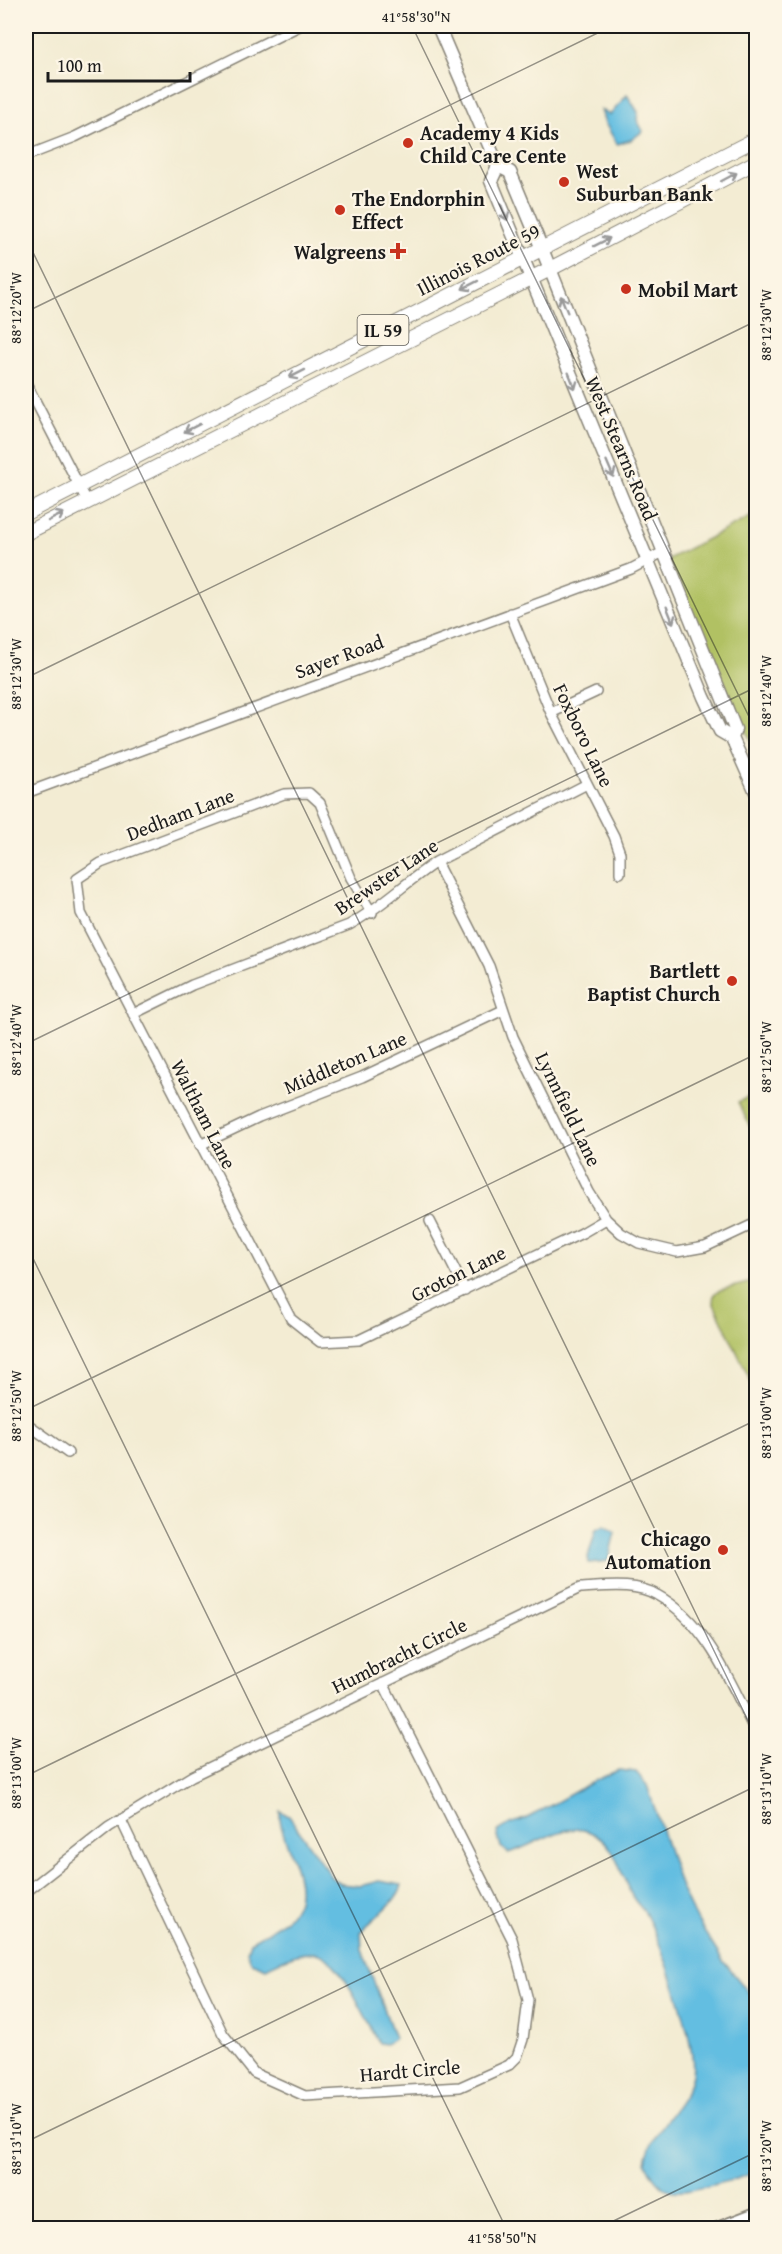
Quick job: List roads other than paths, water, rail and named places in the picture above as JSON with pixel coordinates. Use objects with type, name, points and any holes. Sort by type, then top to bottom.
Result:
[{"type":"main road","name":"West Stearns Road","points":[[438,26],[498,166],[510,172],[542,249],[735,729],[732,738]]},
{"type":"main road","name":"Illinois Route 59","points":[[26,513],[756,139]]},
{"type":"main road","name":"Illinois Route 59","points":[[26,533],[531,279],[756,162]]},
{"type":"main road","name":"West Stearns Road","points":[[498,166],[491,181],[522,258],[720,731],[732,738],[756,792]]},
{"type":"street","points":[[26,156],[93,129],[299,26]]},
{"type":"street","points":[[26,383],[87,501]]},
{"type":"street","name":"Sayer Road","points":[[26,793],[648,561],[665,551]]},
{"type":"street","name":"Foxboro Lane","points":[[510,613],[551,713],[620,853],[620,873]]},
{"type":"street","points":[[551,713],[596,692]]},
{"type":"street","name":"Brewster Lane","points":[[133,1014],[192,985],[339,930],[372,913],[413,877],[436,862],[587,784]]},
{"type":"street","name":"Dedham Lane","points":[[78,888],[77,879],[101,863],[284,794],[309,793],[320,803],[351,878],[372,913]]},
{"type":"street","name":"Lynnfield Lane","points":[[436,862],[489,966],[503,1010],[589,1192],[606,1219],[621,1233],[639,1244],[677,1252],[705,1247],[756,1223]]},
{"type":"street","name":"Waltham Lane","points":[[78,888],[81,913],[286,1312],[296,1324],[320,1342]]},
{"type":"street","name":"Middleton Lane","points":[[200,1145],[259,1117],[362,1077],[503,1010]]},
{"type":"street","name":"Groton Lane","points":[[320,1342],[360,1340],[606,1219]]},
{"type":"street","points":[[430,1221],[465,1290]]},
{"type":"street","points":[[26,1424],[68,1453]]},
{"type":"street","name":"Humbracht Circle","points":[[26,1892],[80,1848],[209,1767],[580,1588],[623,1586],[657,1594],[695,1624],[721,1666],[756,1733]]},
{"type":"street","name":"Hardt Circle","points":[[122,1820],[223,2034],[254,2073],[305,2096],[460,2087],[509,2065],[517,2057],[523,2039],[528,2000],[512,1939],[383,1683]]},
{"type":"street","points":[[717,2229],[756,2213]]},
{"type":"water","points":[[627,95],[638,112],[637,120],[643,131],[631,140],[617,144],[605,123],[601,110],[610,115]]},
{"type":"water","points":[[605,1525],[615,1532],[608,1561],[589,1563],[588,1557],[596,1529]]},
{"type":"water","points":[[619,1770],[636,1772],[647,1785],[681,1888],[696,1919],[723,1961],[756,2001],[756,2171],[742,2178],[694,2190],[667,2189],[659,2184],[646,2163],[660,2129],[688,2087],[692,2075],[692,2061],[684,2018],[660,1945],[645,1913],[629,1890],[613,1852],[600,1837],[580,1829],[559,1832],[508,1853],[501,1847],[497,1832]]},
{"type":"water","points":[[280,1811],[289,1816],[331,1877],[341,1884],[360,1886],[379,1881],[402,1885],[390,1905],[361,1932],[362,1950],[395,2038],[386,2044],[379,2043],[352,1991],[334,1965],[324,1957],[315,1953],[302,1954],[289,1957],[266,1968],[251,1962],[247,1952],[250,1942],[281,1923],[296,1905],[299,1894],[299,1882],[282,1829]]},
{"type":"place","name":"Academy 4 Kids Child Care Cente","points":[[408,143]]},
{"type":"place","name":"West Suburban Bank","points":[[564,182]]},
{"type":"place","name":"The Endorphin Effect","points":[[340,210]]},
{"type":"place","name":"Walgreens","points":[[398,251]]},
{"type":"place","name":"Mobil Mart","points":[[626,289]]},
{"type":"place","name":"Bartlett Baptist Church","points":[[732,981]]},
{"type":"place","name":"Chicago Automation","points":[[723,1550]]}]
